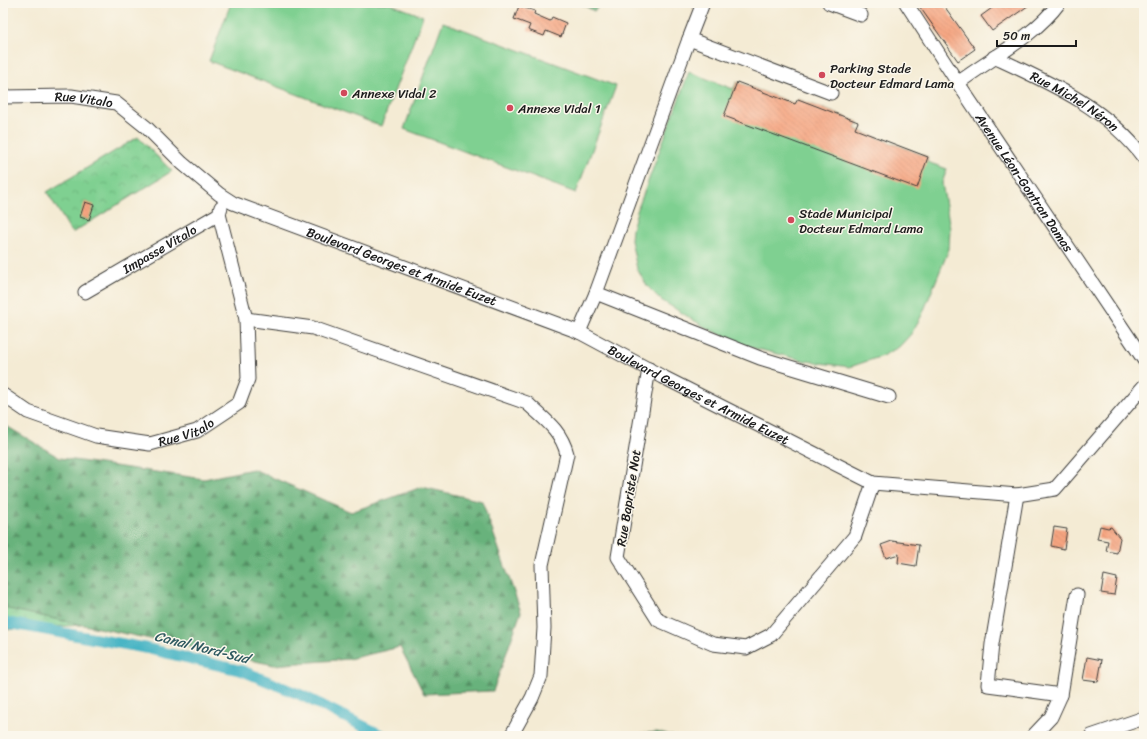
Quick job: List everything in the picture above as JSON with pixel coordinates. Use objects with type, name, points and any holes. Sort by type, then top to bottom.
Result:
[{"type":"street","points":[[579,332],[596,294],[703,3]]},
{"type":"street","points":[[829,3],[861,15]]},
{"type":"street","name":"Avenue Léon-Gontran Damas","points":[[906,3],[1144,360]]},
{"type":"street","points":[[958,83],[1028,34],[1051,14],[1059,3]]},
{"type":"street","points":[[689,39],[831,93]]},
{"type":"street","name":"Rue Michel Néron","points":[[994,57],[1046,81],[1083,101],[1113,124],[1144,158]]},
{"type":"street","name":"Rue Vitalo","points":[[3,97],[71,96],[116,103],[146,127],[182,163],[225,198]]},
{"type":"street","points":[[219,214],[225,198]]},
{"type":"street","name":"Boulevard Georges et Armide Euzet","points":[[225,198],[233,203],[579,332],[873,483],[1017,495],[1055,489],[1144,386]]},
{"type":"street","name":"Rue Vitalo","points":[[3,395],[28,412],[96,436],[150,444],[197,431],[239,403],[248,379],[246,319],[219,214]]},
{"type":"street","name":"Impasse Vitalo","points":[[85,292],[219,214]]},
{"type":"street","points":[[596,294],[760,358],[889,397]]},
{"type":"street","points":[[246,319],[313,328],[527,403],[554,427],[564,442],[566,454],[542,565],[544,628],[541,676],[532,698],[511,736]]},
{"type":"street","name":"Rue Bapriste Not","points":[[649,369],[618,557],[658,620],[713,644],[746,648],[771,635],[855,536],[873,483]]},
{"type":"street","points":[[1017,495],[992,644],[988,685],[1061,695]]},
{"type":"street","points":[[1033,736],[1051,716],[1061,695],[1077,595]]},
{"type":"street","points":[[1091,736],[1144,718]]},
{"type":"green space","name":"Annexe Vidal 2","points":[[231,3],[388,3],[423,16],[381,126],[209,61]]},
{"type":"green space","points":[[579,3],[603,3],[594,11]]},
{"type":"green space","name":"Annexe Vidal 1","points":[[443,22],[616,86],[576,193],[404,129]]},
{"type":"green space","name":"Stade Municipal Docteur Edmard Lama","points":[[689,72],[733,89],[737,82],[795,104],[798,99],[858,122],[855,129],[928,157],[927,162],[947,169],[942,183],[950,228],[949,249],[922,315],[911,334],[899,347],[882,356],[850,367],[806,361],[749,347],[708,329],[661,300],[648,287],[637,269],[631,240],[632,229],[637,211]]},
{"type":"green space","points":[[138,137],[172,171],[72,233],[47,192]]},
{"type":"green space","points":[[3,424],[60,458],[204,479],[253,469],[351,512],[422,487],[482,501],[521,612],[493,691],[424,694],[400,647],[349,659],[274,665],[3,608]]},
{"type":"green space","points":[[3,608],[82,625],[3,630]]},
{"type":"green space","points":[[657,732],[673,736],[621,736]]},
{"type":"building","points":[[917,3],[942,3],[975,49],[958,61]]},
{"type":"building","points":[[999,3],[1032,3],[992,31],[981,16]]},
{"type":"building","points":[[519,6],[535,11],[534,14],[550,21],[552,17],[566,23],[561,37],[546,31],[544,36],[528,30],[530,25],[514,19]]},
{"type":"building","points":[[737,82],[795,104],[798,99],[858,122],[855,129],[928,157],[917,188],[724,116]]},
{"type":"building","points":[[85,202],[94,205],[89,220],[80,217]]},
{"type":"building","points":[[1100,526],[1108,528],[1111,527],[1120,538],[1117,553],[1106,551],[1108,541],[1097,539]]},
{"type":"building","points":[[1054,527],[1067,529],[1064,549],[1051,546]]},
{"type":"building","points":[[892,541],[919,545],[916,566],[898,563],[899,554],[886,558],[881,545]]},
{"type":"building","points":[[1104,575],[1117,578],[1114,595],[1101,593]]},
{"type":"building","points":[[1087,657],[1102,660],[1098,682],[1083,680]]},
{"type":"waterway","name":"Canal Nord-Sud","points":[[3,622],[145,648],[243,671],[301,695],[383,736]]},
{"type":"place","name":"Parking Stade Docteur Edmard Lama","points":[[822,75]]},
{"type":"place","name":"Annexe Vidal 2","points":[[344,93]]},
{"type":"place","name":"Annexe Vidal 1","points":[[510,108]]},
{"type":"place","name":"Stade Municipal Docteur Edmard Lama","points":[[791,220]]}]
